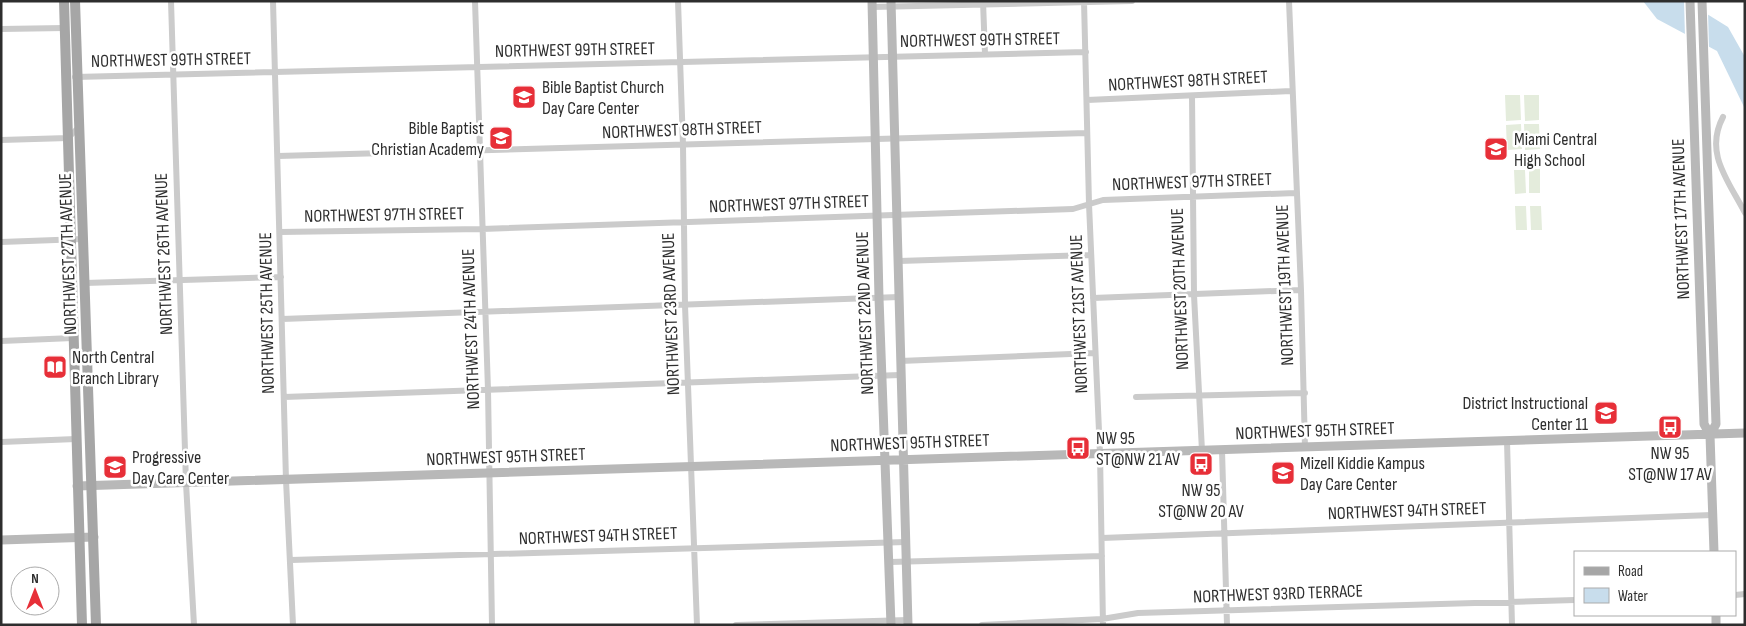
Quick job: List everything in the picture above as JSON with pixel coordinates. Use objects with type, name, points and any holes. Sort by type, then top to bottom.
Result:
[{"type":"main road","name":"NORTHWEST 27TH AVENUE","points":[[64,1],[82,625]]},
{"type":"main road","name":"NORTHWEST 27TH AVENUE","points":[[75,1],[94,537],[95,624]]},
{"type":"main road","name":"NORTHWEST 17TH AVENUE","points":[[1690,1],[1704,424],[1710,435],[1714,551]]},
{"type":"main road","name":"NORTHWEST 22ND AVENUE","points":[[872,4],[879,298],[891,623]]},
{"type":"main road","name":"NORTHWEST 22ND AVENUE","points":[[891,4],[908,622]]},
{"type":"main road","name":"NORTHWEST 17TH AVENUE","points":[[1702,4],[1716,424],[1710,435]]},
{"type":"main road","points":[[1697,199],[1708,198]]},
{"type":"main road","points":[[1698,249],[1705,253],[1710,277]]},
{"type":"main road","points":[[1700,301],[1711,294]]},
{"type":"main road","name":"NORTHWEST 95TH STREET","points":[[77,486],[1745,433]]},
{"type":"main road","points":[[1,540],[94,537]]},
{"type":"street","name":"NORTHWEST 26TH AVENUE","points":[[171,1],[186,483],[194,625]]},
{"type":"street","name":"NORTHWEST 25TH AVENUE","points":[[273,1],[286,480],[293,625]]},
{"type":"street","name":"NORTHWEST 24TH AVENUE","points":[[475,1],[488,390],[492,625]]},
{"type":"street","name":"NORTHWEST 23RD AVENUE","points":[[678,1],[683,145],[685,305],[693,467],[697,625]]},
{"type":"street","points":[[872,4],[1132,1]]},
{"type":"street","name":"NORTHWEST 19TH AVENUE","points":[[1289,1],[1306,448]]},
{"type":"street","name":"NORTHWEST 21ST AVENUE","points":[[1084,2],[1089,204],[1100,454],[1103,622]]},
{"type":"street","points":[[983,4],[985,54]]},
{"type":"street","points":[[1,29],[64,28]]},
{"type":"street","name":"NORTHWEST 99TH STREET","points":[[66,78],[1086,52]]},
{"type":"street","name":"NORTHWEST 98TH STREET","points":[[1087,100],[1291,91]]},
{"type":"street","name":"NORTHWEST 20TH AVENUE","points":[[1192,96],[1194,295],[1202,451]]},
{"type":"street","points":[[1723,117],[1715,137],[1715,150],[1745,213]]},
{"type":"street","points":[[1,140],[68,138],[80,125]]},
{"type":"street","name":"NORTHWEST 98TH STREET","points":[[278,156],[1088,132]]},
{"type":"street","name":"NORTHWEST 97TH STREET","points":[[280,232],[482,229],[897,216],[1073,209],[1104,200],[1296,193]]},
{"type":"street","points":[[1,242],[83,239]]},
{"type":"street","points":[[899,261],[1091,255]]},
{"type":"street","points":[[85,283],[281,277]]},
{"type":"street","points":[[1093,298],[1301,290]]},
{"type":"street","points":[[282,319],[485,310],[900,297]]},
{"type":"street","points":[[1,341],[73,338]]},
{"type":"street","points":[[900,361],[1095,353]]},
{"type":"street","points":[[284,397],[689,381],[900,375]]},
{"type":"street","points":[[1136,396],[1305,394]]},
{"type":"street","points":[[1,442],[76,439]]},
{"type":"street","points":[[1507,441],[1512,625]]},
{"type":"street","points":[[1222,450],[1227,625]]},
{"type":"street","name":"NORTHWEST 94TH STREET","points":[[1102,538],[1712,515]]},
{"type":"street","name":"NORTHWEST 94TH STREET","points":[[291,560],[906,542]]},
{"type":"street","points":[[890,562],[1102,556]]},
{"type":"street","name":"NORTHWEST 93RD TERRACE","points":[[982,625],[1103,622],[1138,613],[1574,600]]},
{"type":"street","points":[[736,625],[908,622]]},
{"type":"green space","points":[[1505,95],[1520,95],[1521,120],[1506,121]]},
{"type":"green space","points":[[1524,95],[1539,95],[1539,120],[1525,121]]},
{"type":"green space","points":[[1521,124],[1522,149],[1507,150],[1506,125]]},
{"type":"green space","points":[[1524,124],[1539,124],[1540,149],[1525,150]]},
{"type":"green space","points":[[1529,169],[1540,169],[1540,193],[1529,193]]},
{"type":"green space","points":[[1514,170],[1525,170],[1526,193],[1515,194]]},
{"type":"green space","points":[[1515,206],[1526,206],[1527,230],[1516,230]]},
{"type":"green space","points":[[1530,206],[1541,206],[1542,230],[1531,230]]},
{"type":"water","points":[[1643,1],[1686,1],[1728,27],[1745,57],[1745,109],[1717,51],[1657,19]]},
{"type":"pier","points":[[1684,1],[1691,1],[1708,11],[1709,50],[1685,37]]},
{"type":"place","name":"Bible Baptist Church Day Care Center","points":[[524,97]]},
{"type":"place","name":"Bible Baptist Christian Academy","points":[[501,138]]},
{"type":"place","name":"Miami Central High School","points":[[1496,149]]},
{"type":"place","name":"North Central Branch Library","points":[[55,367]]},
{"type":"place","name":"District Instructional Center 11","points":[[1606,413]]},
{"type":"place","name":"NW 95 ST@NW 17 AV","points":[[1670,427]]},
{"type":"place","name":"NW 95 ST@NW 21 AV","points":[[1078,448]]},
{"type":"place","name":"NW 95 ST@NW 20 AV","points":[[1201,464]]},
{"type":"place","name":"Progressive Day Care Center","points":[[115,467]]},
{"type":"place","name":"Mizell Kiddie Kampus Day Care Center","points":[[1283,473]]}]
